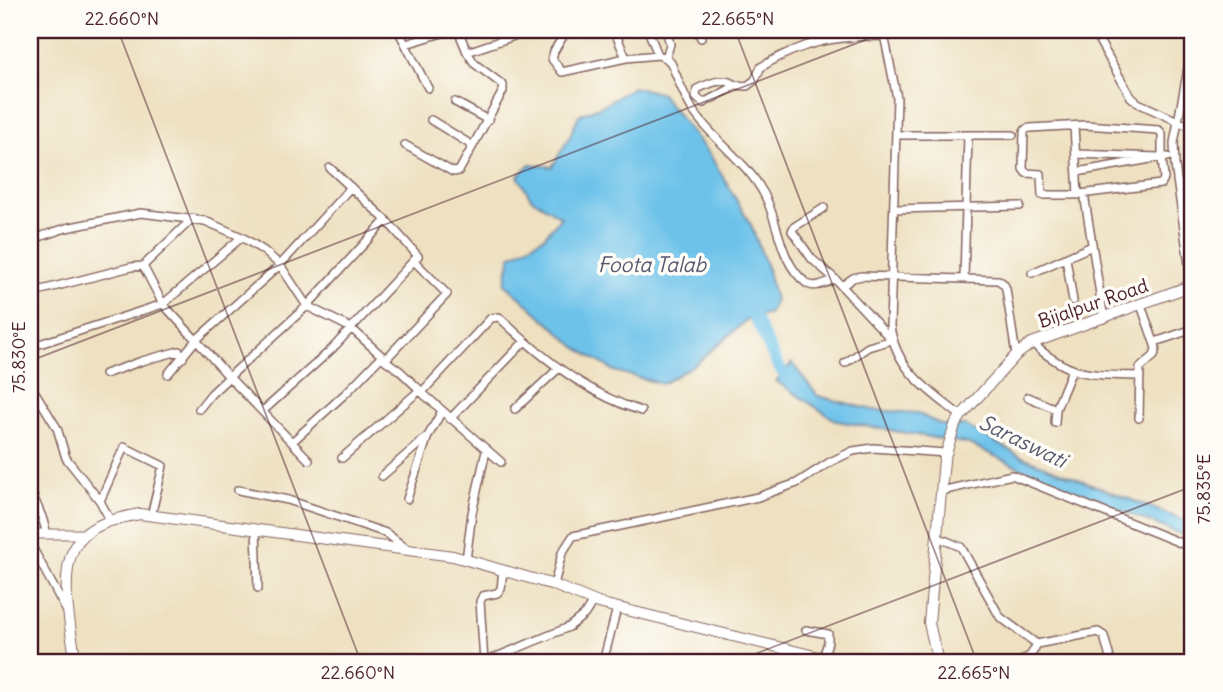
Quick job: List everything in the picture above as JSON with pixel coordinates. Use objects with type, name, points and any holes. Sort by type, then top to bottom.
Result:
[{"type":"main road","name":"Bijalpur Road","points":[[958,420],[1016,355],[1032,343],[1193,286]]},
{"type":"main road","points":[[937,662],[929,623],[941,491],[947,450],[958,420]]},
{"type":"main road","points":[[76,662],[67,612],[68,573],[74,548],[88,534],[110,520],[140,514],[466,560],[554,585],[617,608],[839,662]]},
{"type":"street","points":[[398,30],[428,88]]},
{"type":"street","points":[[406,44],[452,30]]},
{"type":"street","points":[[405,145],[456,173],[503,91],[503,85],[475,64],[458,30]]},
{"type":"street","points":[[467,52],[532,30]]},
{"type":"street","points":[[567,30],[552,59],[562,72],[626,58],[662,56]]},
{"type":"street","points":[[614,30],[626,58]]},
{"type":"street","points":[[648,30],[694,111],[764,193],[782,246],[797,275],[813,286],[835,279]]},
{"type":"street","points":[[662,56],[670,44],[666,30]]},
{"type":"street","points":[[1093,30],[1131,97],[1138,103],[1193,128]]},
{"type":"street","points":[[735,85],[706,102],[702,103],[696,97],[697,89],[724,80],[735,85],[752,84],[759,70],[767,63],[820,41],[883,33],[897,98],[892,340]]},
{"type":"street","points":[[1193,42],[1177,122],[1169,156],[1164,179],[1161,184],[1082,197],[1042,195],[1041,174],[1026,173],[1023,169],[1026,129],[1074,126],[1159,130],[1169,156],[1193,286]]},
{"type":"street","points":[[455,102],[488,120]]},
{"type":"street","points":[[432,121],[473,146]]},
{"type":"street","points":[[1074,126],[1077,172],[1093,246],[1104,319]]},
{"type":"street","points":[[896,135],[1013,135]]},
{"type":"street","points":[[964,279],[968,135]]},
{"type":"street","points":[[1076,154],[1169,156]]},
{"type":"street","points":[[1077,172],[1169,156]]},
{"type":"street","points":[[263,411],[351,328],[418,256],[386,220],[330,168]]},
{"type":"street","points":[[168,374],[197,340],[279,265],[351,187]]},
{"type":"street","points":[[894,209],[1020,206]]},
{"type":"street","points":[[824,208],[792,231],[812,259],[842,286],[892,340],[916,381],[958,420]]},
{"type":"street","points":[[30,240],[66,228],[141,213],[205,220],[242,237],[264,251],[279,265],[307,306],[351,328],[400,370],[486,452],[501,462]]},
{"type":"street","points":[[30,293],[143,266],[192,218]]},
{"type":"street","points":[[199,409],[211,394],[307,306],[386,220]]},
{"type":"street","points":[[30,347],[163,304],[242,237]]},
{"type":"street","points":[[1032,273],[1093,246]]},
{"type":"street","points":[[1066,258],[1073,301]]},
{"type":"street","points":[[292,442],[447,295],[414,261]]},
{"type":"street","points":[[143,266],[163,304],[309,460]]},
{"type":"street","points":[[842,286],[856,277],[998,280],[1004,284],[1016,355]]},
{"type":"street","points":[[1139,418],[1138,376],[1142,365],[1156,352],[1141,305]]},
{"type":"street","points":[[342,458],[421,391],[491,318],[499,317],[524,342],[559,368],[617,404],[641,411]]},
{"type":"street","points":[[1155,342],[1193,329]]},
{"type":"street","points":[[845,363],[868,347],[892,340]]},
{"type":"street","points":[[450,419],[524,342]]},
{"type":"street","points":[[1032,343],[1052,361],[1072,370],[1086,374],[1138,376]]},
{"type":"street","points":[[105,374],[179,351],[183,358]]},
{"type":"street","points":[[515,409],[559,368]]},
{"type":"street","points":[[1055,423],[1056,409],[1072,370]]},
{"type":"street","points":[[30,384],[57,428],[66,458],[100,501],[110,520]]},
{"type":"street","points":[[1028,397],[1056,409]]},
{"type":"street","points":[[407,499],[428,436],[442,411]]},
{"type":"street","points":[[382,476],[428,436]]},
{"type":"street","points":[[100,501],[124,447],[163,466],[151,516]]},
{"type":"street","points":[[554,585],[562,553],[573,536],[758,497],[797,483],[853,451],[873,448],[947,450]]},
{"type":"street","points":[[466,560],[472,513],[486,452]]},
{"type":"street","points":[[941,491],[1012,475],[1193,548]]},
{"type":"street","points":[[30,489],[47,534]]},
{"type":"street","points":[[238,490],[288,500],[386,533],[409,550]]},
{"type":"street","points":[[256,529],[258,589]]},
{"type":"street","points":[[30,534],[88,534]]},
{"type":"street","points":[[937,537],[961,547],[1000,617],[1038,644]]},
{"type":"street","points":[[30,543],[67,612]]},
{"type":"street","points":[[503,570],[501,589],[497,593],[483,596],[480,601],[484,662],[569,627],[585,614],[593,601]]},
{"type":"street","points":[[603,662],[617,608]]},
{"type":"street","points":[[806,630],[828,634],[822,658]]},
{"type":"street","points":[[1020,662],[1031,655],[1038,644],[1098,632],[1104,635],[1111,662]]},
{"type":"water","name":"Foota Talab","points":[[633,87],[660,93],[710,155],[751,225],[768,270],[775,301],[770,313],[748,319],[697,363],[662,384],[614,371],[576,347],[505,284],[511,256],[544,237],[561,217],[531,198],[518,176],[530,164],[552,167],[579,115],[602,106]]},
{"type":"water","points":[[792,363],[818,396],[873,410],[917,413],[941,425],[966,426],[1022,457],[1193,524],[1193,539],[1057,485],[969,444],[837,421],[776,381]]},
{"type":"waterway","name":"Saraswati","points":[[754,316],[778,366],[793,385]]}]
